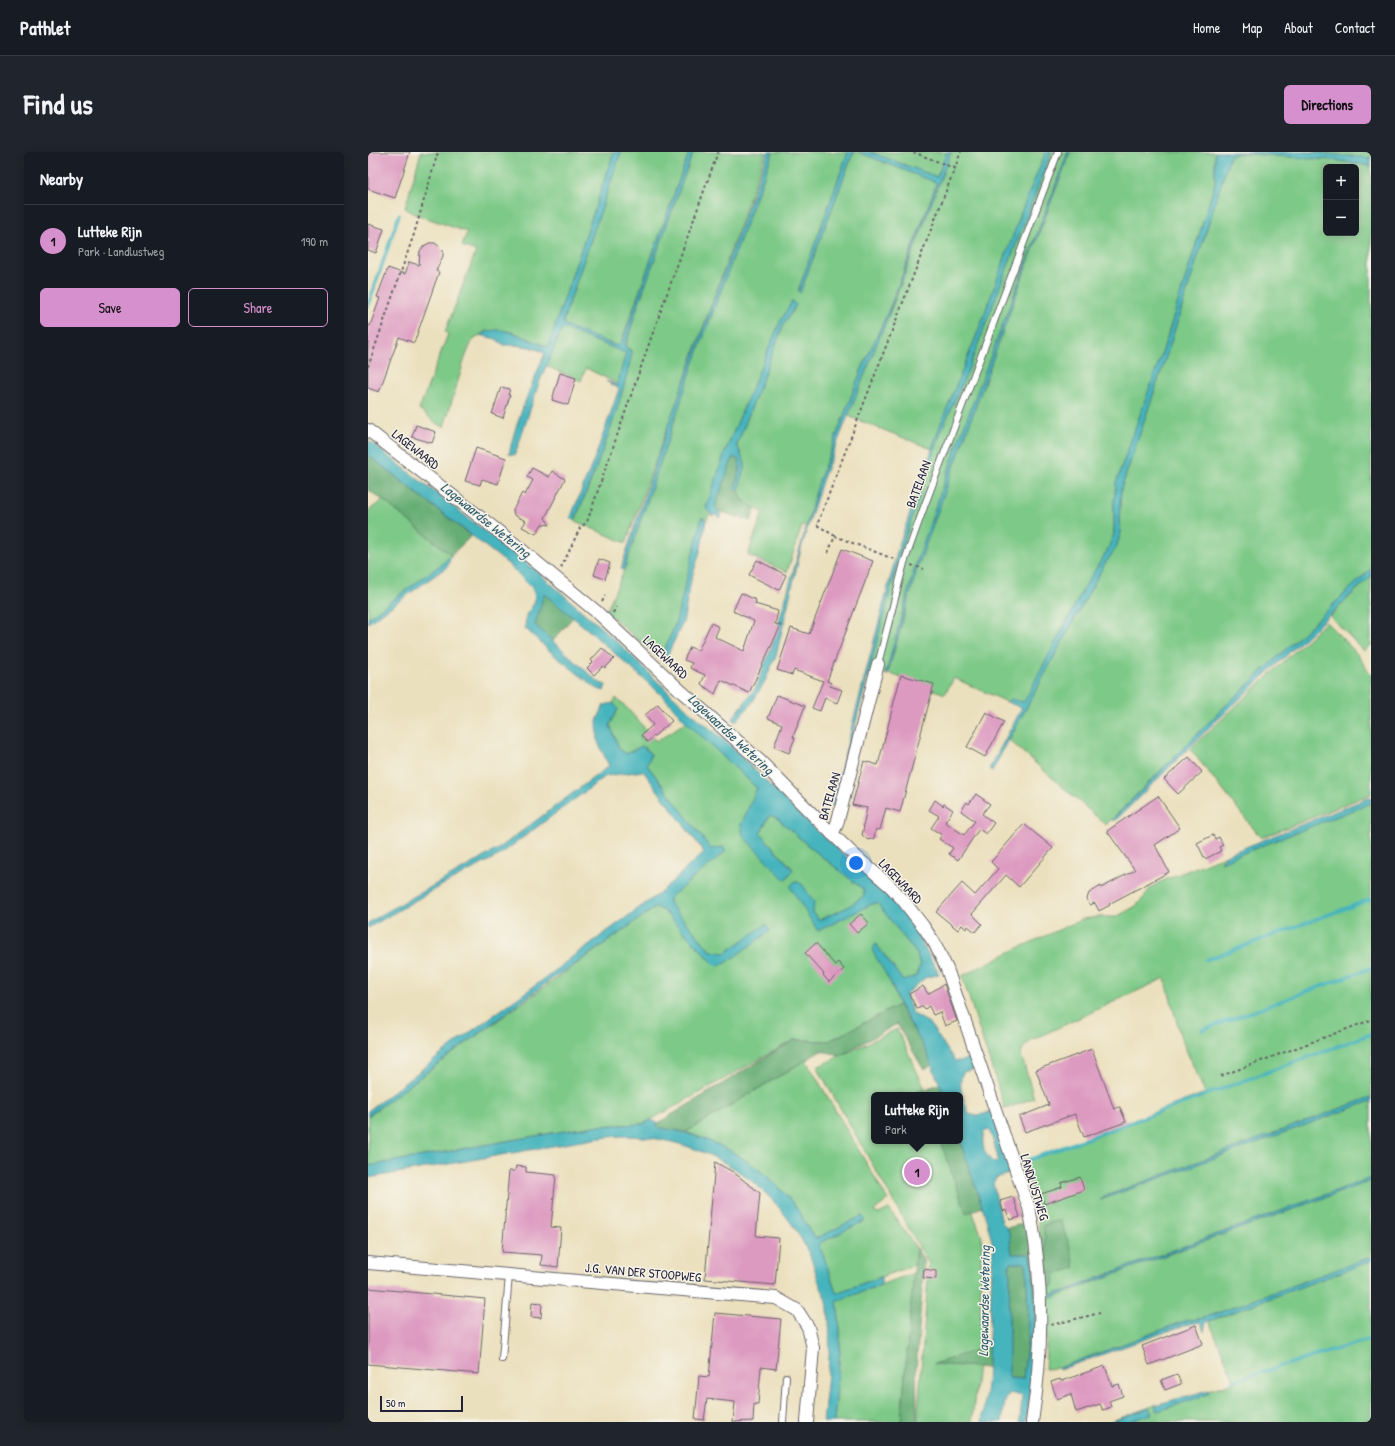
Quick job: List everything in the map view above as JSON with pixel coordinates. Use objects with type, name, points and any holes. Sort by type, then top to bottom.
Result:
[{"type":"street","name":"LAGEWAARD","points":[[368,430],[512,542],[608,622],[681,691],[761,762],[832,834],[891,887],[902,899],[927,932],[947,969]]},
{"type":"street","name":"BATELAAN","points":[[832,834],[838,824],[878,664]]},
{"type":"street","name":"LANDLUSTWEG","points":[[947,969],[1029,1208],[1035,1240],[1039,1275],[1041,1328],[1035,1404],[1032,1422]]},
{"type":"street","name":"J.G. VAN DER STOOPWEG","points":[[368,1263],[776,1298],[798,1310],[808,1327],[813,1348],[807,1422]]},
{"type":"lane","name":"BATELAAN","points":[[878,664],[904,563],[1058,152]]},
{"type":"lane","points":[[502,1359],[509,1275]]},
{"type":"lane","points":[[783,1422],[786,1377]]},
{"type":"path","points":[[368,366],[414,234],[438,152]]},
{"type":"path","points":[[557,579],[580,528],[587,522],[718,152]]},
{"type":"path","points":[[913,152],[954,168]]},
{"type":"path","points":[[892,558],[835,536],[817,525],[961,152]]},
{"type":"path","points":[[828,554],[835,536]]},
{"type":"path","points":[[910,565],[924,568]]},
{"type":"path","points":[[1221,1076],[1371,1020]]},
{"type":"path","points":[[1041,1328],[1100,1313]]},
{"type":"green space","points":[[421,152],[614,152],[548,347],[512,332],[486,331],[472,341],[465,358],[444,427],[437,424],[419,409],[448,334],[445,332],[476,251],[462,246],[467,232],[415,214],[405,208]]},
{"type":"green space","points":[[621,152],[689,152],[620,345],[614,345],[566,326],[563,321]]},
{"type":"green space","points":[[693,152],[766,152],[626,543],[575,521],[592,480],[621,395],[632,352],[626,346],[635,314]]},
{"type":"green space","points":[[773,152],[848,152],[798,291],[800,293],[853,153],[858,152],[937,182],[891,305],[861,371],[819,481],[806,527],[802,526],[787,572],[748,555],[763,512],[748,505],[740,497],[739,488],[745,464],[737,445],[784,323],[794,310],[793,302],[780,322],[725,452],[706,508],[710,513],[706,521],[703,517],[675,625],[661,657],[666,658],[665,663],[606,612],[624,570],[694,362]]},
{"type":"green space","points":[[870,152],[947,152],[937,177]]},
{"type":"green space","points":[[951,152],[1046,152],[932,449],[848,416],[896,297]]},
{"type":"green space","points":[[1051,152],[1068,152],[959,440],[914,570],[886,673],[867,678],[900,553],[941,431],[967,373]]},
{"type":"green space","points":[[1070,152],[1215,152],[1215,184],[1163,350],[1116,483],[1114,501],[1114,534],[1107,551],[1084,588],[1024,703],[1011,699],[1007,702],[954,678],[945,694],[888,673],[916,572],[1022,278]]},
{"type":"green space","points":[[1304,152],[1371,152],[1371,158]]},
{"type":"green space","points":[[1238,153],[1332,160],[1358,164],[1323,164],[1323,236],[1359,236],[1359,164],[1371,166],[1371,569],[1217,714],[1106,825],[1009,740],[1104,565],[1116,548],[1121,532],[1119,521],[1121,489],[1166,357],[1230,156]]},
{"type":"green space","points":[[562,329],[626,353],[618,384],[586,368],[581,381],[546,366]]},
{"type":"green space","points":[[368,455],[471,536],[451,555],[383,500],[368,490]]},
{"type":"green space","points":[[733,457],[739,460],[740,468],[735,489],[738,490],[739,488],[744,500],[755,508],[751,521],[718,511],[715,506]]},
{"type":"green space","points":[[383,500],[451,555],[443,563],[368,618],[368,511]]},
{"type":"green space","points":[[1371,576],[1371,645],[1364,651],[1330,616]]},
{"type":"green space","points":[[544,594],[573,617],[552,642],[531,625]]},
{"type":"green space","points":[[1326,622],[1358,655],[1371,675],[1371,794],[1261,838],[1190,749]]},
{"type":"green space","points":[[616,698],[657,741],[686,722],[757,788],[747,812],[784,880],[793,869],[760,833],[770,815],[777,818],[810,847],[864,890],[864,896],[846,908],[819,920],[813,912],[802,884],[818,931],[877,902],[917,954],[920,965],[916,976],[903,981],[876,944],[899,1005],[829,1041],[794,1040],[643,1124],[594,1126],[368,1166],[368,1116],[465,1044],[656,907],[664,911],[716,966],[766,925],[725,953],[711,951],[669,903],[669,898],[725,852],[724,847],[711,849],[647,765],[651,754],[642,746],[626,754],[619,748],[610,725],[618,709],[613,703]]},
{"type":"green space","points":[[1371,803],[1371,1097],[1102,1198],[1371,1101],[1371,1178],[1068,1290],[1050,1295],[1052,1298],[1371,1181],[1371,1257],[1204,1318],[1185,1321],[1059,1368],[1045,1369],[1047,1316],[1044,1264],[1036,1213],[1023,1162],[1205,1093],[1181,1038],[1165,978],[1032,1040],[1024,1047],[1021,1054],[1034,1098],[1005,1109],[962,976],[1016,949],[1083,919],[1116,917],[1136,906],[1150,888],[1160,882],[1226,855],[1222,861]]},
{"type":"green space","points":[[899,1005],[926,1051],[932,1065],[924,1070],[897,1024],[841,1055],[821,1051],[686,1132],[659,1128],[657,1126],[658,1123],[794,1040],[829,1041]]},
{"type":"green space","points":[[897,1029],[927,1092],[871,1092],[871,1144],[947,1144],[982,1237],[980,1344],[972,1422],[918,1422],[929,1264],[817,1067]]},
{"type":"green space","points":[[806,1060],[888,1200],[874,1212],[879,1214],[889,1209],[916,1247],[914,1265],[836,1293],[818,1244],[863,1221],[862,1216],[815,1239],[793,1203],[771,1180],[747,1161],[719,1145],[686,1132]]},
{"type":"green space","points":[[939,1084],[943,1092],[917,1092]]},
{"type":"green space","points":[[941,1144],[961,1144],[983,1207],[966,1213]]},
{"type":"green space","points":[[1060,1220],[1070,1247],[1075,1268],[1054,1274],[1053,1286],[1046,1287],[1047,1259],[1043,1225]]},
{"type":"green space","points":[[1029,1222],[1038,1308],[1030,1396],[1029,1254],[1012,1254],[1010,1235],[1007,1228]]},
{"type":"green space","points":[[916,1247],[924,1261],[916,1370],[917,1422],[901,1422]]},
{"type":"green space","points":[[1371,1261],[1371,1419],[1359,1422],[1109,1422],[1155,1405],[1158,1411],[1197,1398],[1209,1393],[1209,1390],[1235,1382],[1209,1321]]},
{"type":"green space","points":[[1009,1264],[1026,1264],[1027,1273],[1028,1337],[1023,1379],[1009,1378],[1008,1374]]},
{"type":"green space","points":[[914,1273],[901,1422],[834,1422],[840,1350],[840,1329],[837,1300]]},
{"type":"green space","points":[[989,1346],[988,1368],[934,1364]]},
{"type":"water","points":[[614,152],[621,152],[563,321],[566,326],[614,345],[620,345],[689,152],[693,152],[625,346],[632,353],[621,396],[600,458],[575,520],[570,519],[597,452],[619,389],[606,381],[617,385],[626,353],[562,329],[539,383],[515,455],[509,454],[512,441],[525,402],[545,353],[525,346],[504,345],[496,339],[480,335],[488,331],[505,331],[514,333],[548,347]]},
{"type":"water","points":[[768,152],[773,152],[694,362],[624,570],[621,568],[669,423]]},
{"type":"water","points":[[848,152],[856,152],[853,153],[800,293],[798,291]]},
{"type":"water","points":[[858,152],[870,152],[937,177],[947,152],[951,152],[888,316],[822,481],[801,549],[776,656],[765,681],[752,703],[735,722],[732,719],[755,689],[772,646],[819,481],[861,371],[891,305],[937,183]]},
{"type":"water","points":[[1046,152],[1051,152],[967,373],[941,431],[900,553],[834,807],[831,807],[898,548],[942,420],[978,332],[1024,205]]},
{"type":"water","points":[[1068,152],[1070,152],[1022,278],[916,572],[887,676],[886,673],[914,570],[959,440]]},
{"type":"water","points":[[1215,152],[1304,152],[1371,158],[1371,166],[1332,160],[1238,153],[1230,156],[1166,357],[1121,489],[1119,521],[1121,532],[1116,548],[1104,565],[992,771],[989,769],[1022,708],[1007,702],[1011,699],[1024,702],[1084,588],[1107,551],[1114,534],[1114,501],[1116,483],[1163,350],[1215,184]]},
{"type":"water","points":[[792,301],[796,305],[784,323],[737,445],[745,464],[739,490],[735,489],[740,468],[739,460],[733,457],[715,506],[721,515],[719,518],[715,514],[712,516],[706,508],[725,452],[780,322]]},
{"type":"water","points":[[368,440],[540,574],[624,648],[689,711],[729,744],[794,809],[887,894],[914,928],[939,974],[925,978],[906,994],[912,1013],[929,1023],[955,1061],[961,1061],[976,1055],[979,1068],[963,1072],[961,1078],[962,1092],[943,1092],[926,1051],[897,1000],[893,987],[872,950],[876,944],[903,981],[916,976],[920,965],[917,954],[877,903],[872,904],[818,931],[790,887],[795,881],[802,884],[814,902],[813,912],[819,920],[846,908],[864,896],[864,890],[810,847],[777,818],[770,815],[760,833],[793,870],[785,880],[743,836],[741,825],[757,788],[686,722],[664,697],[587,629],[544,594],[535,625],[596,680],[606,685],[604,691],[596,688],[553,654],[525,628],[526,615],[535,602],[534,590],[508,564],[368,455]]},
{"type":"water","points":[[702,517],[706,521],[700,552],[691,580],[683,622],[666,658],[661,657],[675,625]]},
{"type":"water","points":[[451,555],[448,566],[368,623],[368,618],[443,563]]},
{"type":"water","points":[[1371,569],[1371,576],[1213,724],[1115,821],[1112,820],[1217,714]]},
{"type":"water","points":[[613,703],[618,709],[610,725],[619,748],[626,754],[642,746],[651,754],[647,765],[711,849],[724,847],[725,852],[669,898],[669,903],[711,951],[725,953],[766,924],[770,931],[726,963],[716,966],[664,911],[656,907],[552,979],[368,1116],[368,1111],[473,1030],[661,892],[704,852],[643,771],[606,776],[498,856],[435,889],[368,928],[368,923],[381,915],[498,849],[609,766],[598,742],[597,721],[604,705]]},
{"type":"water","points":[[1371,797],[1371,803],[1221,862],[1226,855]]},
{"type":"water","points":[[1371,1097],[1371,1101],[1100,1200],[1106,1196]]},
{"type":"water","points":[[963,1099],[969,1114],[977,1116],[993,1111],[1012,1173],[996,1178],[993,1183],[1002,1223],[1007,1228],[1010,1235],[1012,1254],[1029,1254],[1032,1258],[1035,1308],[1030,1396],[1026,1422],[1020,1422],[1022,1396],[1010,1393],[1005,1403],[1002,1422],[982,1422],[987,1385],[993,1245],[985,1215],[961,1144],[963,1144]],"holes":[[[988,1130],[991,1134],[998,1158],[997,1162],[993,1162],[987,1156],[984,1149],[984,1132]],[[1009,1264],[1026,1264],[1027,1273],[1028,1337],[1023,1379],[1009,1378]]]},
{"type":"water","points":[[651,1120],[658,1123],[657,1126],[659,1128],[697,1136],[733,1152],[765,1174],[792,1202],[815,1239],[862,1216],[864,1218],[864,1221],[818,1244],[836,1293],[881,1277],[881,1285],[837,1301],[840,1330],[840,1350],[834,1422],[823,1422],[829,1362],[829,1316],[827,1300],[820,1286],[810,1256],[796,1230],[778,1206],[757,1186],[734,1169],[709,1155],[682,1145],[654,1138],[616,1136],[368,1178],[368,1166],[594,1126],[643,1124]]},
{"type":"water","points":[[1371,1178],[1371,1181],[1051,1298],[1050,1295],[1068,1290]]},
{"type":"water","points":[[1371,1257],[1371,1261],[1206,1322],[1204,1332],[1201,1322],[1185,1325],[1059,1370],[1059,1368],[1185,1321],[1204,1318]]},
{"type":"water","points":[[1209,1390],[1209,1393],[1197,1398],[1158,1411],[1155,1405]]},
{"type":"water","points":[[1149,1408],[1152,1414],[1127,1422],[1109,1422]]},
{"type":"building","points":[[368,152],[410,152],[395,198],[368,189]]},
{"type":"building","points":[[368,224],[384,229],[376,253],[368,250]]},
{"type":"building","points":[[429,243],[435,243],[440,247],[443,250],[443,256],[436,271],[439,272],[414,343],[399,337],[379,392],[368,388],[368,325],[370,326],[380,298],[377,297],[388,268],[405,274],[409,262],[419,265],[420,251]]},
{"type":"building","points":[[560,373],[576,378],[568,405],[552,400]]},
{"type":"building","points":[[501,387],[510,389],[508,395],[510,395],[503,418],[492,414]]},
{"type":"building","points":[[416,425],[436,432],[432,443],[412,437]]},
{"type":"building","points":[[476,448],[506,458],[498,484],[482,479],[480,485],[465,481]]},
{"type":"building","points":[[532,468],[549,477],[552,471],[565,479],[545,518],[550,525],[542,524],[536,534],[522,527],[526,521],[514,515],[513,510],[522,493],[525,495],[533,480],[527,477]]},
{"type":"building","points":[[842,549],[873,561],[827,681],[831,683],[830,686],[842,690],[837,703],[825,698],[820,711],[812,708],[823,681],[794,670],[792,675],[777,670],[791,628],[809,634]]},
{"type":"building","points":[[599,559],[610,563],[605,579],[594,575]]},
{"type":"building","points":[[757,560],[786,575],[779,590],[749,575]]},
{"type":"building","points":[[741,593],[756,600],[755,604],[778,611],[775,624],[781,625],[749,693],[721,680],[715,694],[701,684],[705,675],[690,668],[692,663],[684,660],[690,647],[698,651],[711,623],[719,627],[715,637],[744,651],[754,621],[733,611]]},
{"type":"building","points":[[602,648],[614,659],[605,668],[603,666],[594,675],[587,668],[593,662],[591,660]]},
{"type":"building","points":[[901,675],[934,684],[900,812],[886,808],[880,830],[876,829],[874,838],[868,840],[862,835],[867,808],[852,805],[864,761],[878,765]]},
{"type":"building","points":[[777,695],[805,706],[793,737],[795,738],[789,753],[774,747],[782,724],[768,718]]},
{"type":"building","points":[[658,704],[672,721],[647,742],[641,735],[653,725],[645,715]]},
{"type":"building","points":[[986,712],[1004,722],[985,757],[967,747]]},
{"type":"building","points":[[1189,757],[1202,772],[1178,794],[1164,779]]},
{"type":"building","points":[[976,794],[990,804],[982,814],[994,823],[986,834],[979,829],[958,860],[949,854],[953,848],[939,839],[942,835],[931,828],[939,816],[929,810],[935,800],[943,806],[944,804],[953,810],[945,822],[964,835],[975,821],[961,811],[967,802],[969,804]]},
{"type":"building","points":[[1158,796],[1180,828],[1155,845],[1169,872],[1109,904],[1110,905],[1099,911],[1095,903],[1090,905],[1087,899],[1089,893],[1135,870],[1107,831]]},
{"type":"building","points":[[1024,824],[1053,848],[1019,887],[1006,875],[972,914],[982,924],[975,932],[968,926],[966,929],[962,925],[958,930],[936,912],[962,883],[975,895],[998,869],[991,862]]},
{"type":"building","points":[[1213,835],[1215,839],[1219,837],[1223,845],[1219,847],[1221,851],[1205,859],[1197,843]]},
{"type":"building","points":[[861,914],[869,923],[857,933],[849,924]]},
{"type":"building","points":[[816,943],[835,965],[838,962],[844,969],[829,982],[823,975],[824,974],[805,953]]},
{"type":"building","points":[[944,984],[957,1021],[945,1026],[940,1012],[933,1015],[929,1006],[925,1009],[923,1006],[917,1009],[909,994],[923,986],[928,994]]},
{"type":"building","points":[[1092,1049],[1114,1109],[1120,1107],[1126,1122],[1084,1137],[1075,1114],[1025,1132],[1019,1117],[1049,1105],[1036,1070]]},
{"type":"building","points":[[715,1162],[733,1172],[760,1193],[756,1236],[779,1238],[775,1285],[705,1279]]},
{"type":"building","points":[[516,1166],[526,1167],[526,1172],[556,1175],[551,1227],[561,1228],[558,1267],[541,1265],[542,1255],[502,1252],[509,1171],[515,1171]]},
{"type":"building","points":[[1080,1177],[1084,1190],[1044,1204],[1041,1194],[1062,1187],[1061,1183]]},
{"type":"building","points":[[1013,1197],[1020,1217],[1010,1220],[1006,1210],[1003,1211],[1000,1201]]},
{"type":"building","points":[[924,1269],[936,1271],[936,1279],[923,1278]]},
{"type":"building","points":[[368,1288],[485,1299],[479,1374],[368,1364]]},
{"type":"building","points":[[532,1302],[542,1303],[541,1318],[531,1317]]},
{"type":"building","points":[[715,1313],[781,1319],[776,1369],[761,1367],[758,1404],[754,1404],[753,1421],[733,1422],[735,1402],[707,1399],[704,1420],[695,1419],[699,1376],[709,1377]]},
{"type":"building","points":[[1196,1325],[1203,1344],[1149,1365],[1142,1346]]},
{"type":"building","points":[[1105,1366],[1112,1386],[1119,1384],[1123,1396],[1109,1401],[1111,1407],[1103,1410],[1100,1404],[1076,1412],[1071,1394],[1057,1399],[1051,1382],[1060,1379],[1061,1381]]},
{"type":"building","points":[[1177,1374],[1181,1384],[1165,1390],[1161,1380]]},
{"type":"waterway","points":[[368,306],[399,215]]},
{"type":"waterway","points":[[1206,960],[1371,899]]},
{"type":"waterway","points":[[1202,1030],[1371,968]]},
{"type":"waterway","points":[[1023,1162],[1371,1034]]},
{"type":"waterway","points":[[1233,1381],[1371,1339]]},
{"type":"place","name":"Lutteke Rijn","points":[[917,1172]]},
{"type":"water label","name":"Lagewaardse Wetering","points":[[486,520]]},
{"type":"water label","name":"Lagewaardse Wetering","points":[[731,734]]},
{"type":"water label","name":"Lagewaardse Wetering","points":[[984,1301]]}]
